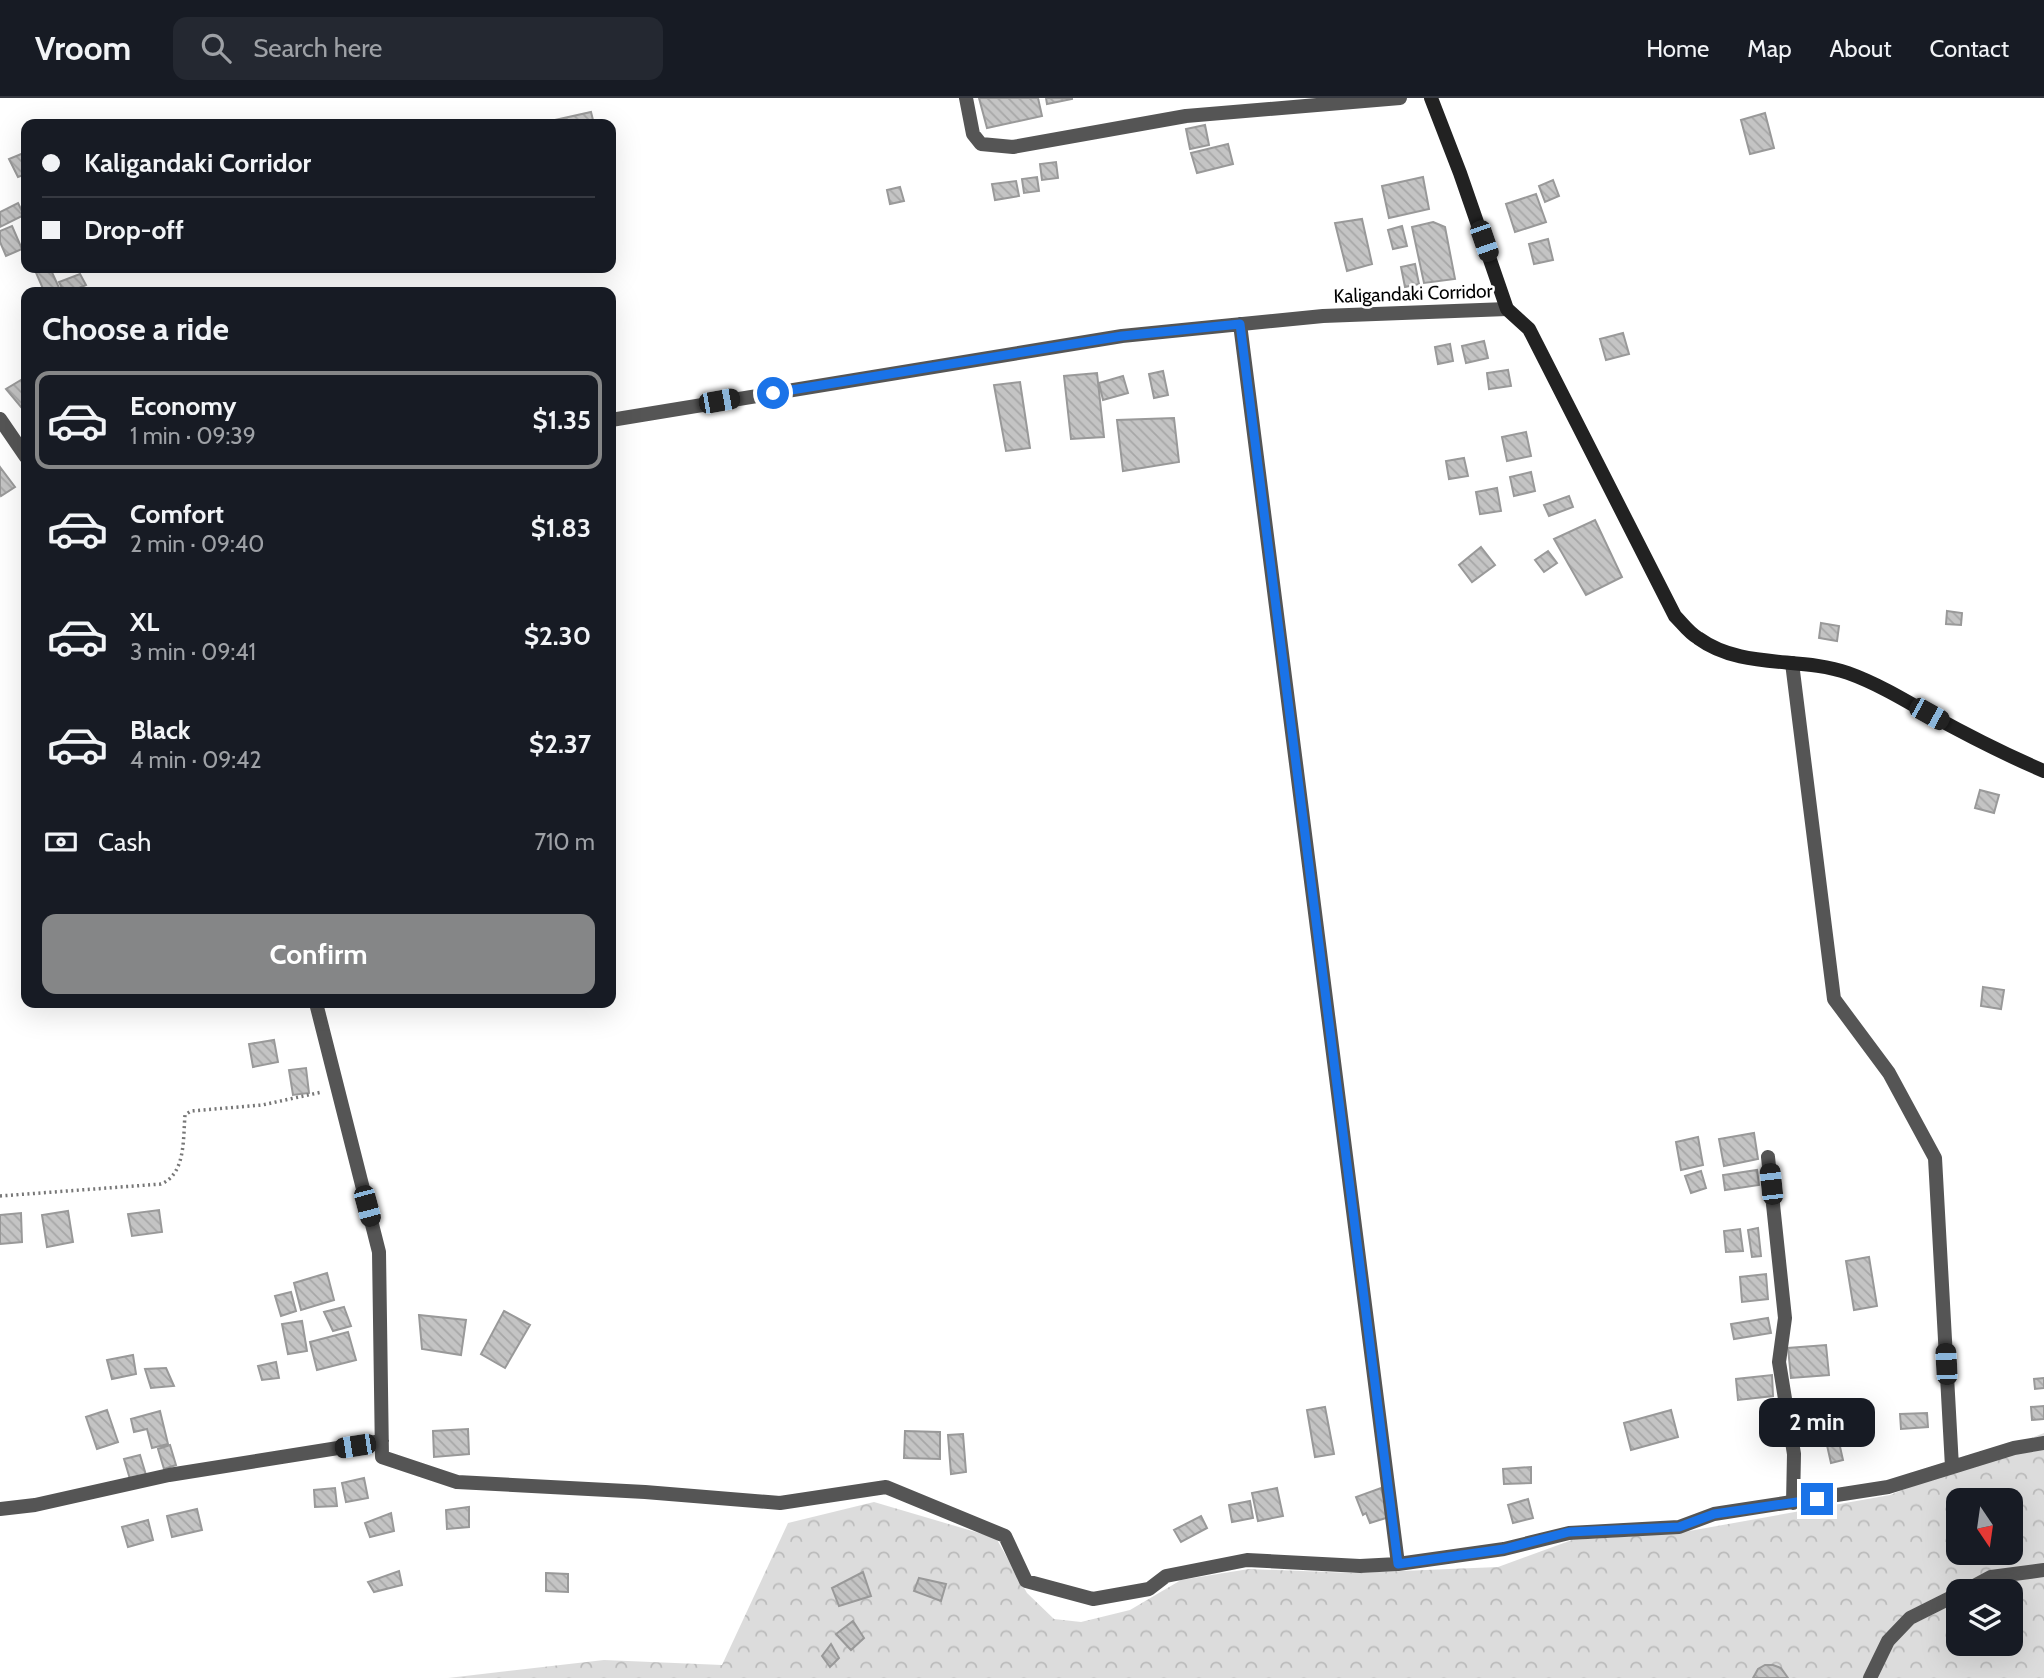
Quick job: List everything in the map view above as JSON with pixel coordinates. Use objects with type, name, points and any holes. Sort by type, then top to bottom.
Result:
[{"type":"main road","points":[[1431,98],[1461,173],[1507,309]]},
{"type":"main road","name":"Kaligandaki Corridor","points":[[1507,309],[1529,328],[1675,616],[1697,638],[1722,651],[1756,661],[1792,663],[1846,672],[1884,689],[1996,751],[2044,771]]},
{"type":"street","points":[[966,98],[973,134],[981,144],[1013,146],[1186,116],[1399,98]]},
{"type":"street","name":"Kaligandaki Corridor","points":[[616,419],[1122,336],[1323,316],[1507,309]]},
{"type":"street","points":[[1240,324],[1398,1564]]},
{"type":"street","points":[[0,419],[21,450]]},
{"type":"street","points":[[1792,663],[1834,999],[1889,1073],[1935,1158],[1952,1467]]},
{"type":"street","points":[[317,1008],[379,1252],[382,1457],[457,1482],[645,1492],[779,1503],[886,1487],[1005,1536],[1026,1581],[1093,1599],[1149,1589],[1166,1576],[1247,1560],[1360,1566],[1398,1564],[1504,1549],[1569,1532],[1679,1527],[1714,1514],[1888,1487],[2014,1448],[2044,1443]]},
{"type":"street","points":[[1768,1157],[1785,1318],[1779,1362],[1794,1454],[1793,1503]]},
{"type":"street","points":[[0,1509],[35,1505],[169,1475],[382,1441]]},
{"type":"street","points":[[1987,1579],[2044,1570]]},
{"type":"street","points":[[1870,1678],[1888,1641],[1910,1618],[1946,1600]]},
{"type":"path","points":[[0,1196],[161,1184],[171,1180],[176,1173],[185,1115],[191,1111],[262,1105],[337,1088]]},
{"type":"green space","points":[[2044,1433],[2044,1678],[448,1678],[604,1660],[722,1665],[788,1523],[874,1502],[996,1538],[1027,1593],[1054,1619],[1081,1622],[1130,1610],[1181,1580],[1249,1569],[1353,1573],[1498,1567],[1572,1540],[1678,1533],[1890,1495]]},
{"type":"building","points":[[979,98],[1038,98],[1042,116],[987,128]]},
{"type":"building","points":[[1046,98],[1072,98],[1072,99],[1047,104]]},
{"type":"building","points":[[591,112],[593,119],[560,119]]},
{"type":"building","points":[[1765,113],[1774,148],[1750,154],[1741,120]]},
{"type":"building","points":[[1205,125],[1209,145],[1190,149],[1186,129]]},
{"type":"building","points":[[1228,144],[1233,164],[1197,173],[1191,153]]},
{"type":"building","points":[[21,154],[21,176],[18,177],[9,159]]},
{"type":"building","points":[[1056,162],[1058,178],[1042,180],[1040,164]]},
{"type":"building","points":[[1037,177],[1039,191],[1024,193],[1022,179]]},
{"type":"building","points":[[1423,177],[1429,209],[1389,218],[1382,186]]},
{"type":"building","points":[[1553,180],[1559,196],[1545,202],[1539,186]]},
{"type":"building","points":[[1016,181],[1019,196],[995,200],[992,184]]},
{"type":"building","points":[[900,187],[904,201],[890,204],[887,190]]},
{"type":"building","points":[[1536,194],[1546,222],[1515,232],[1506,204]]},
{"type":"building","points":[[18,203],[21,216],[0,227],[0,212]]},
{"type":"building","points":[[1362,219],[1372,264],[1347,271],[1335,223]]},
{"type":"building","points":[[1433,222],[1445,227],[1455,279],[1424,283],[1412,227]]},
{"type":"building","points":[[12,226],[21,249],[6,256],[0,242],[0,231]]},
{"type":"building","points":[[1402,226],[1407,246],[1393,249],[1388,230]]},
{"type":"building","points":[[1548,239],[1553,260],[1534,264],[1529,244]]},
{"type":"building","points":[[1415,264],[1419,284],[1405,287],[1401,267]]},
{"type":"building","points":[[36,273],[52,273],[59,287],[42,287]]},
{"type":"building","points":[[80,274],[86,285],[62,287],[59,282]]},
{"type":"building","points":[[1623,333],[1629,354],[1606,360],[1600,339]]},
{"type":"building","points":[[1484,341],[1488,358],[1466,363],[1462,346]]},
{"type":"building","points":[[1450,344],[1453,361],[1438,364],[1435,347]]},
{"type":"building","points":[[1508,370],[1511,386],[1489,389],[1487,373]]},
{"type":"building","points":[[1163,371],[1168,395],[1154,398],[1149,374]]},
{"type":"building","points":[[1097,373],[1104,437],[1071,439],[1064,376]]},
{"type":"building","points":[[1123,376],[1128,393],[1103,400],[1099,383]]},
{"type":"building","points":[[21,380],[21,407],[6,389]]},
{"type":"building","points":[[1020,382],[1030,448],[1006,451],[994,385]]},
{"type":"building","points":[[1174,418],[1179,462],[1123,471],[1117,420]]},
{"type":"building","points":[[1526,432],[1531,456],[1507,461],[1502,437]]},
{"type":"building","points":[[1464,458],[1468,476],[1449,479],[1446,461]]},
{"type":"building","points":[[0,467],[15,487],[1,496],[0,494]]},
{"type":"building","points":[[1531,472],[1535,491],[1514,496],[1510,477]]},
{"type":"building","points":[[1497,488],[1501,511],[1480,514],[1476,492]]},
{"type":"building","points":[[1569,496],[1573,507],[1549,516],[1544,505]]},
{"type":"building","points":[[1595,520],[1622,577],[1586,595],[1554,539]]},
{"type":"building","points":[[1481,547],[1495,565],[1472,582],[1459,565]]},
{"type":"building","points":[[1548,551],[1557,563],[1544,572],[1535,560]]},
{"type":"building","points":[[1947,611],[1962,613],[1961,625],[1946,624]]},
{"type":"building","points":[[1821,623],[1839,626],[1837,641],[1819,638]]},
{"type":"building","points":[[1980,790],[1999,795],[1994,813],[1975,808]]},
{"type":"building","points":[[1983,987],[2004,990],[2001,1009],[1981,1006]]},
{"type":"building","points":[[274,1040],[278,1062],[253,1067],[249,1044]]},
{"type":"building","points":[[306,1068],[309,1093],[293,1095],[289,1070]]},
{"type":"building","points":[[1754,1133],[1758,1159],[1724,1166],[1719,1139]]},
{"type":"building","points":[[1698,1137],[1703,1165],[1681,1170],[1676,1142]]},
{"type":"building","points":[[1757,1170],[1759,1185],[1725,1190],[1723,1175]]},
{"type":"building","points":[[1701,1171],[1706,1188],[1691,1193],[1685,1176]]},
{"type":"building","points":[[159,1210],[162,1232],[132,1236],[128,1214]]},
{"type":"building","points":[[68,1211],[73,1242],[47,1247],[42,1215]]},
{"type":"building","points":[[21,1213],[22,1242],[0,1244],[0,1215]]},
{"type":"building","points":[[1758,1228],[1761,1256],[1752,1257],[1748,1230]]},
{"type":"building","points":[[1740,1229],[1743,1251],[1726,1252],[1724,1231]]},
{"type":"building","points":[[1869,1257],[1877,1306],[1854,1310],[1846,1261]]},
{"type":"building","points":[[327,1273],[334,1300],[301,1310],[294,1283]]},
{"type":"building","points":[[1766,1274],[1768,1299],[1742,1302],[1740,1277]]},
{"type":"building","points":[[291,1292],[296,1311],[281,1316],[275,1296]]},
{"type":"building","points":[[344,1307],[351,1326],[333,1331],[324,1312]]},
{"type":"building","points":[[504,1311],[530,1325],[505,1368],[481,1354]]},
{"type":"building","points":[[419,1315],[466,1320],[461,1355],[422,1349]]},
{"type":"building","points":[[1768,1318],[1771,1333],[1734,1339],[1731,1324]]},
{"type":"building","points":[[302,1321],[307,1351],[288,1354],[282,1324]]},
{"type":"building","points":[[348,1332],[356,1360],[317,1370],[310,1342]]},
{"type":"building","points":[[1826,1345],[1829,1375],[1791,1378],[1788,1348]]},
{"type":"building","points":[[133,1355],[136,1374],[112,1379],[107,1360]]},
{"type":"building","points":[[276,1362],[279,1378],[262,1380],[258,1366]]},
{"type":"building","points":[[166,1368],[174,1386],[151,1388],[145,1369]]},
{"type":"building","points":[[1772,1375],[1773,1396],[1738,1400],[1736,1379]]},
{"type":"building","points":[[2044,1378],[2044,1388],[2035,1389],[2034,1379]]},
{"type":"building","points":[[2044,1406],[2044,1419],[2032,1420],[2031,1407]]},
{"type":"building","points":[[1325,1407],[1334,1454],[1315,1457],[1307,1410]]},
{"type":"building","points":[[107,1410],[118,1442],[97,1449],[86,1417]]},
{"type":"building","points":[[1671,1410],[1678,1437],[1631,1450],[1624,1423]]},
{"type":"building","points":[[160,1411],[168,1444],[152,1448],[147,1429],[134,1432],[131,1419]]},
{"type":"building","points":[[1927,1413],[1928,1427],[1901,1429],[1900,1414]]},
{"type":"building","points":[[1834,1420],[1843,1460],[1831,1463],[1822,1423]]},
{"type":"building","points":[[468,1429],[469,1454],[434,1457],[433,1431]]},
{"type":"building","points":[[905,1431],[940,1432],[940,1459],[904,1458]]},
{"type":"building","points":[[963,1434],[966,1472],[951,1474],[948,1435]]},
{"type":"building","points":[[170,1445],[176,1465],[164,1469],[158,1449]]},
{"type":"building","points":[[140,1455],[146,1475],[130,1479],[124,1459]]},
{"type":"building","points":[[1531,1467],[1531,1483],[1504,1484],[1503,1469]]},
{"type":"building","points":[[364,1478],[368,1498],[346,1502],[342,1483]]},
{"type":"building","points":[[335,1488],[337,1506],[315,1507],[314,1490]]},
{"type":"building","points":[[1277,1488],[1283,1516],[1258,1521],[1252,1493]]},
{"type":"building","points":[[1381,1488],[1389,1517],[1370,1523],[1366,1513],[1363,1515],[1356,1497]]},
{"type":"building","points":[[1528,1499],[1533,1518],[1513,1523],[1508,1505]]},
{"type":"building","points":[[1250,1501],[1253,1518],[1232,1522],[1229,1505]]},
{"type":"building","points":[[469,1507],[469,1527],[447,1529],[446,1510]]},
{"type":"building","points":[[197,1509],[202,1530],[172,1537],[167,1516]]},
{"type":"building","points":[[391,1513],[394,1531],[370,1537],[365,1523]]},
{"type":"building","points":[[1201,1516],[1207,1528],[1181,1542],[1174,1530]]},
{"type":"building","points":[[148,1520],[153,1540],[128,1547],[122,1527]]},
{"type":"building","points":[[399,1571],[402,1585],[374,1592],[368,1582]]},
{"type":"building","points":[[863,1572],[871,1596],[839,1606],[832,1588]]},
{"type":"building","points":[[546,1573],[568,1574],[568,1592],[546,1591]]},
{"type":"building","points":[[919,1578],[946,1584],[941,1601],[914,1591]]},
{"type":"building","points":[[853,1621],[864,1638],[851,1650],[836,1634]]},
{"type":"building","points":[[831,1644],[839,1658],[830,1667],[822,1656]]},
{"type":"building","points":[[1765,1665],[1781,1668],[1788,1678],[1753,1678],[1758,1669]]},
{"type":"route","points":[[773,393],[1122,336],[1240,324],[1398,1564],[1504,1549],[1569,1532],[1679,1527],[1714,1514],[1817,1499]]}]
